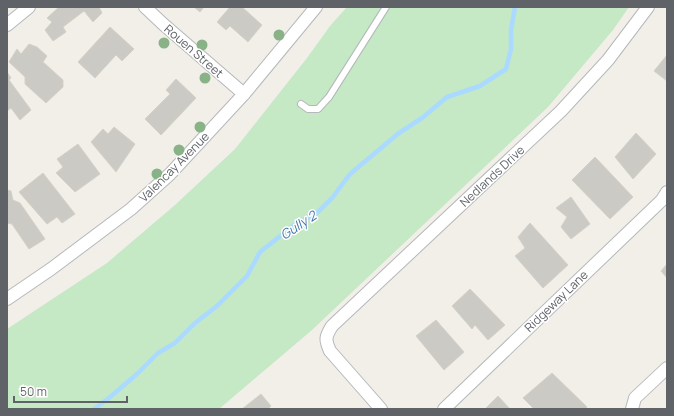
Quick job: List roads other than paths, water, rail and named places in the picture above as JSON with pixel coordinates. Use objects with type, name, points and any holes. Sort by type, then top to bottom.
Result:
[{"type":"street","points":[[7,25],[29,7]]},
{"type":"street","name":"Rouen Street","points":[[145,7],[244,94]]},
{"type":"street","name":"Valencay Avenue","points":[[7,299],[51,269],[131,209],[170,174],[244,94],[316,7]]},
{"type":"street","name":"Nedlands Drive","points":[[381,409],[330,351],[327,344],[327,335],[332,326],[561,111],[608,60],[648,7]]},
{"type":"street","name":"Ridgeway Lane","points":[[444,409],[662,200],[667,192]]},
{"type":"street","points":[[632,409],[635,398],[667,368]]},
{"type":"lane","points":[[301,104],[308,109],[318,109],[329,98],[386,7]]},
{"type":"waterway","name":"Gully 2","points":[[94,409],[137,374],[158,353],[175,343],[195,323],[217,306],[247,276],[260,252],[293,226],[318,212],[332,198],[350,174],[399,133],[422,118],[447,97],[480,86],[506,69],[511,49],[511,30],[515,7]]}]
